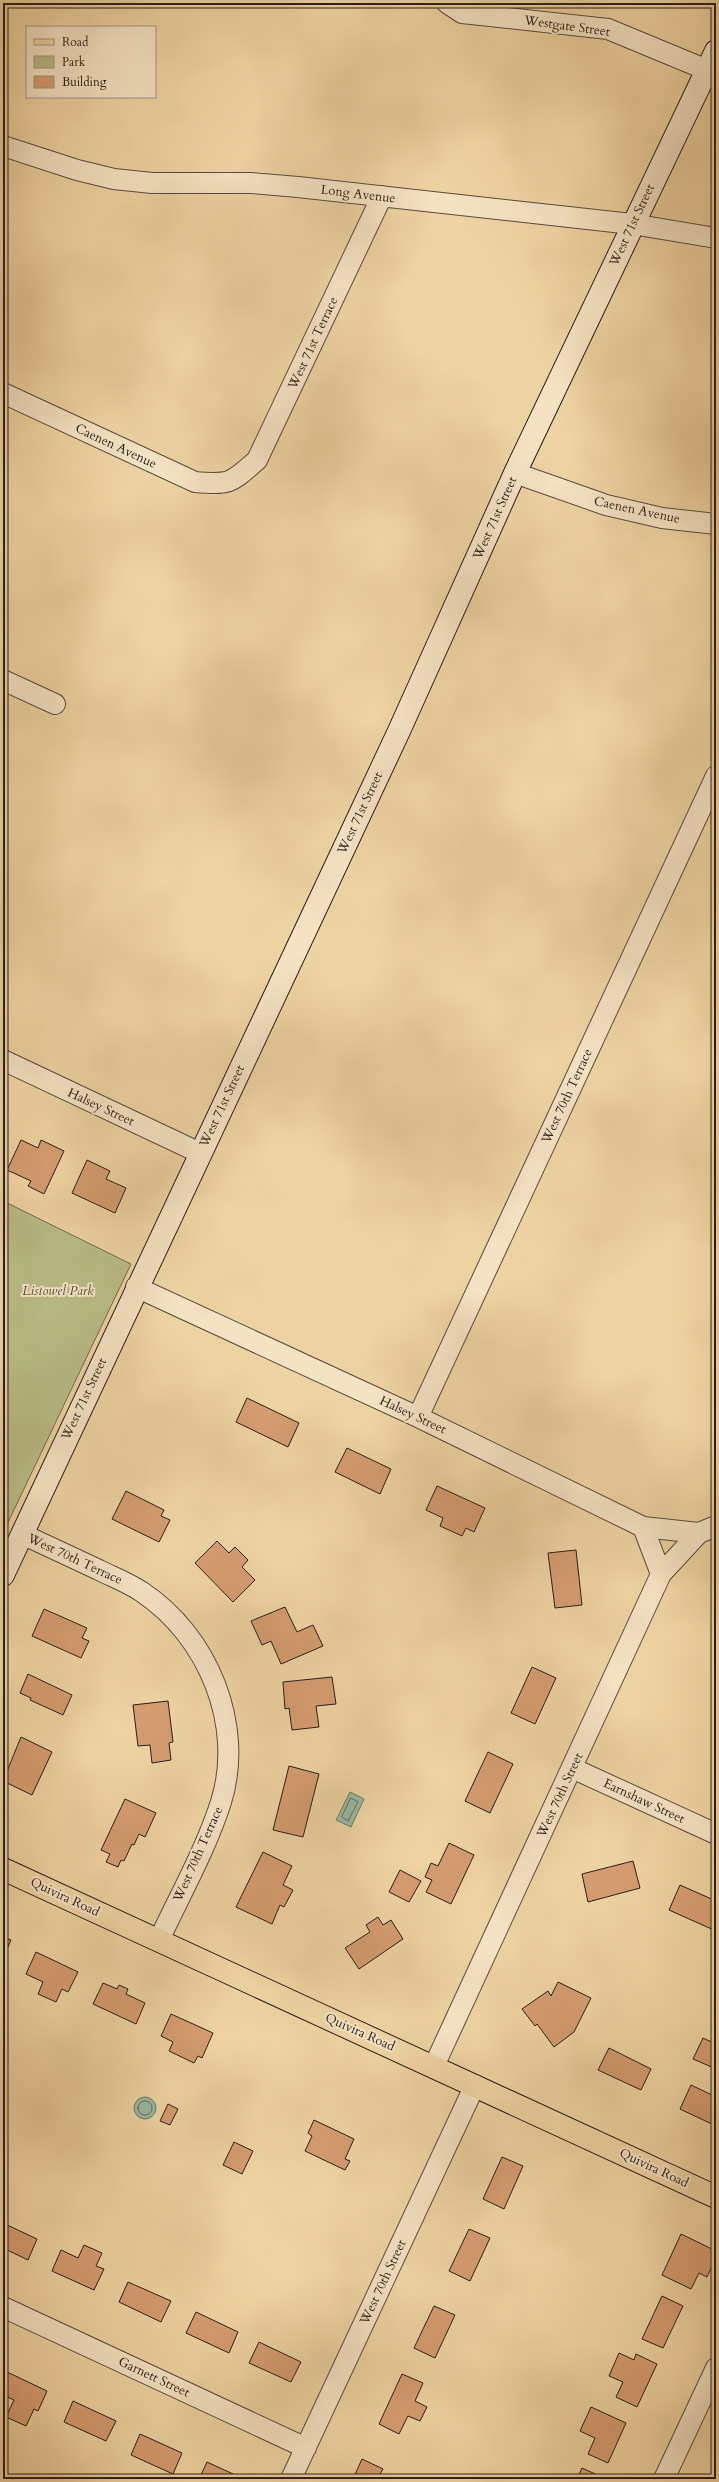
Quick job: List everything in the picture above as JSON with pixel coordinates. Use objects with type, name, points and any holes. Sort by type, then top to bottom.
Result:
[{"type":"main road","name":"Quivira Road","points":[[3,1868],[716,2196]]},
{"type":"street","name":"Westgate Street","points":[[447,3],[462,13],[608,29],[711,60]]},
{"type":"street","name":"West 71st Street","points":[[3,1575],[136,1287],[399,731],[515,473],[711,60]]},
{"type":"street","name":"Long Avenue","points":[[3,146],[77,170],[114,179],[152,183],[251,183],[632,224],[716,238]]},
{"type":"street","name":"West 71st Terrace","points":[[233,481],[257,460],[382,196]]},
{"type":"street","name":"Caenen Avenue","points":[[3,393],[194,482],[215,484],[233,481]]},
{"type":"street","name":"Caenen Avenue","points":[[515,473],[606,506],[662,518],[716,524]]},
{"type":"street","points":[[3,680],[55,704]]},
{"type":"street","name":"West 70th Terrace","points":[[418,1417],[716,776]]},
{"type":"street","name":"Halsey Street","points":[[3,1060],[200,1153]]},
{"type":"street","name":"Halsey Street","points":[[136,1287],[418,1417],[643,1526]]},
{"type":"street","points":[[643,1526],[661,1574]]},
{"type":"street","name":"West 70th Street","points":[[643,1526],[707,1529]]},
{"type":"street","name":"West 70th Street","points":[[434,2066],[661,1574],[707,1529]]},
{"type":"street","name":"West 70th Terrace","points":[[22,1534],[142,1591],[167,1611],[192,1640],[211,1673],[224,1714],[228,1742],[227,1764],[221,1800],[211,1827],[159,1940]]},
{"type":"street","name":"Earnshaw Street","points":[[572,1768],[716,1834]]},
{"type":"street","name":"West 70th Street","points":[[291,2479],[475,2085]]},
{"type":"street","name":"Garnett Street","points":[[3,2307],[306,2448]]},
{"type":"street","points":[[664,2479],[716,2368]]},
{"type":"green space","name":"Listowel Park","points":[[3,1201],[131,1264],[3,1533]]},
{"type":"water","points":[[350,1792],[364,1799],[351,1827],[336,1820]]},
{"type":"water","points":[[145,2097],[153,2100],[156,2108],[153,2116],[145,2119],[137,2116],[134,2108],[137,2100]]},
{"type":"building","points":[[21,1140],[38,1148],[41,1140],[64,1151],[44,1194],[28,1186],[31,1181],[7,1170]]},
{"type":"building","points":[[87,1160],[110,1171],[106,1179],[126,1188],[115,1213],[72,1193]]},
{"type":"building","points":[[247,1398],[299,1423],[288,1447],[236,1422]]},
{"type":"building","points":[[347,1448],[391,1469],[380,1494],[335,1472]]},
{"type":"building","points":[[437,1486],[485,1508],[474,1532],[466,1528],[462,1536],[440,1526],[443,1518],[426,1510]]},
{"type":"building","points":[[126,1491],[164,1510],[161,1516],[170,1520],[159,1542],[112,1519]]},
{"type":"building","points":[[217,1541],[229,1553],[235,1547],[248,1560],[242,1567],[255,1580],[233,1602],[195,1563]]},
{"type":"building","points":[[576,1550],[582,1605],[555,1608],[548,1553]]},
{"type":"building","points":[[285,1607],[297,1632],[313,1625],[323,1646],[281,1664],[271,1641],[262,1645],[251,1621]]},
{"type":"building","points":[[44,1609],[87,1628],[82,1638],[89,1641],[81,1658],[32,1636]]},
{"type":"building","points":[[532,1667],[556,1678],[535,1724],[511,1713]]},
{"type":"building","points":[[28,1674],[72,1695],[63,1715],[30,1700],[31,1698],[20,1693]]},
{"type":"building","points":[[332,1677],[336,1704],[316,1706],[319,1727],[292,1730],[289,1708],[285,1709],[283,1682]]},
{"type":"building","points":[[168,1701],[173,1742],[169,1743],[171,1760],[152,1763],[150,1745],[138,1746],[133,1705]]},
{"type":"building","points":[[21,1737],[52,1752],[32,1795],[3,1781]]},
{"type":"building","points":[[488,1752],[513,1764],[490,1813],[465,1801]]},
{"type":"building","points":[[289,1766],[319,1774],[303,1837],[273,1830]]},
{"type":"building","points":[[125,1799],[156,1813],[145,1837],[139,1834],[134,1845],[132,1844],[124,1861],[121,1860],[118,1867],[106,1862],[110,1854],[101,1850]]},
{"type":"building","points":[[449,1843],[474,1855],[451,1904],[426,1892],[432,1880],[425,1877],[431,1863],[438,1866]]},
{"type":"building","points":[[263,1852],[292,1866],[283,1885],[293,1890],[284,1907],[280,1905],[272,1924],[236,1907]]},
{"type":"building","points":[[633,1861],[640,1888],[588,1902],[582,1874]]},
{"type":"building","points":[[400,1870],[421,1881],[409,1902],[389,1892]]},
{"type":"building","points":[[680,1885],[716,1901],[716,1931],[669,1910]]},
{"type":"building","points":[[378,1917],[383,1925],[391,1920],[403,1939],[359,1969],[345,1948],[370,1932],[366,1925]]},
{"type":"building","points":[[3,1937],[11,1940],[3,1959]]},
{"type":"building","points":[[36,1952],[78,1972],[68,1992],[62,1989],[56,2002],[38,1994],[43,1982],[26,1974]]},
{"type":"building","points":[[558,1982],[591,1998],[574,2032],[554,2047],[537,2024],[535,2026],[522,2009],[548,1991],[551,1996]]},
{"type":"building","points":[[103,1983],[117,1989],[119,1985],[128,1989],[126,1994],[145,2003],[136,2024],[93,2004]]},
{"type":"building","points":[[171,2014],[213,2033],[202,2058],[198,2056],[194,2063],[169,2051],[173,2042],[161,2036]]},
{"type":"building","points":[[703,2038],[716,2044],[716,2063],[714,2068],[693,2059]]},
{"type":"building","points":[[609,2048],[651,2069],[641,2090],[598,2070]]},
{"type":"building","points":[[691,2085],[716,2097],[716,2126],[680,2109]]},
{"type":"building","points":[[168,2104],[178,2109],[170,2125],[160,2121]]},
{"type":"building","points":[[314,2120],[354,2139],[345,2159],[350,2161],[345,2170],[305,2151],[312,2136],[308,2133]]},
{"type":"building","points":[[234,2142],[253,2151],[242,2174],[223,2165]]},
{"type":"building","points":[[502,2157],[523,2166],[504,2209],[483,2199]]},
{"type":"building","points":[[3,2223],[37,2239],[28,2260],[3,2248]]},
{"type":"building","points":[[469,2229],[490,2238],[470,2281],[449,2271]]},
{"type":"building","points":[[681,2234],[716,2251],[716,2258],[707,2277],[699,2273],[691,2289],[662,2275]]},
{"type":"building","points":[[84,2245],[102,2253],[96,2266],[104,2269],[94,2290],[52,2271],[61,2250],[78,2258]]},
{"type":"building","points":[[128,2282],[171,2301],[161,2322],[119,2302]]},
{"type":"building","points":[[662,2296],[683,2306],[663,2348],[642,2339]]},
{"type":"building","points":[[434,2306],[455,2315],[435,2358],[414,2348]]},
{"type":"building","points":[[196,2312],[238,2332],[229,2353],[186,2333]]},
{"type":"building","points":[[259,2342],[301,2362],[291,2382],[249,2363]]},
{"type":"building","points":[[619,2353],[634,2360],[636,2354],[657,2364],[637,2407],[616,2397],[623,2382],[609,2376]]},
{"type":"building","points":[[5,2371],[47,2391],[38,2411],[34,2409],[26,2426],[6,2417],[14,2400],[3,2395]]},
{"type":"building","points":[[402,2374],[423,2383],[415,2401],[427,2407],[420,2421],[408,2416],[399,2434],[379,2424]]},
{"type":"building","points":[[73,2401],[116,2421],[106,2441],[64,2422]]},
{"type":"building","points":[[591,2407],[626,2423],[608,2463],[588,2454],[595,2438],[580,2431]]},
{"type":"building","points":[[140,2434],[182,2453],[173,2474],[131,2455]]},
{"type":"building","points":[[362,2459],[383,2469],[379,2476],[386,2479],[353,2479]]},
{"type":"building","points":[[207,2462],[244,2479],[199,2479]]},
{"type":"building","points":[[582,2468],[602,2477],[601,2479],[577,2479]]}]
